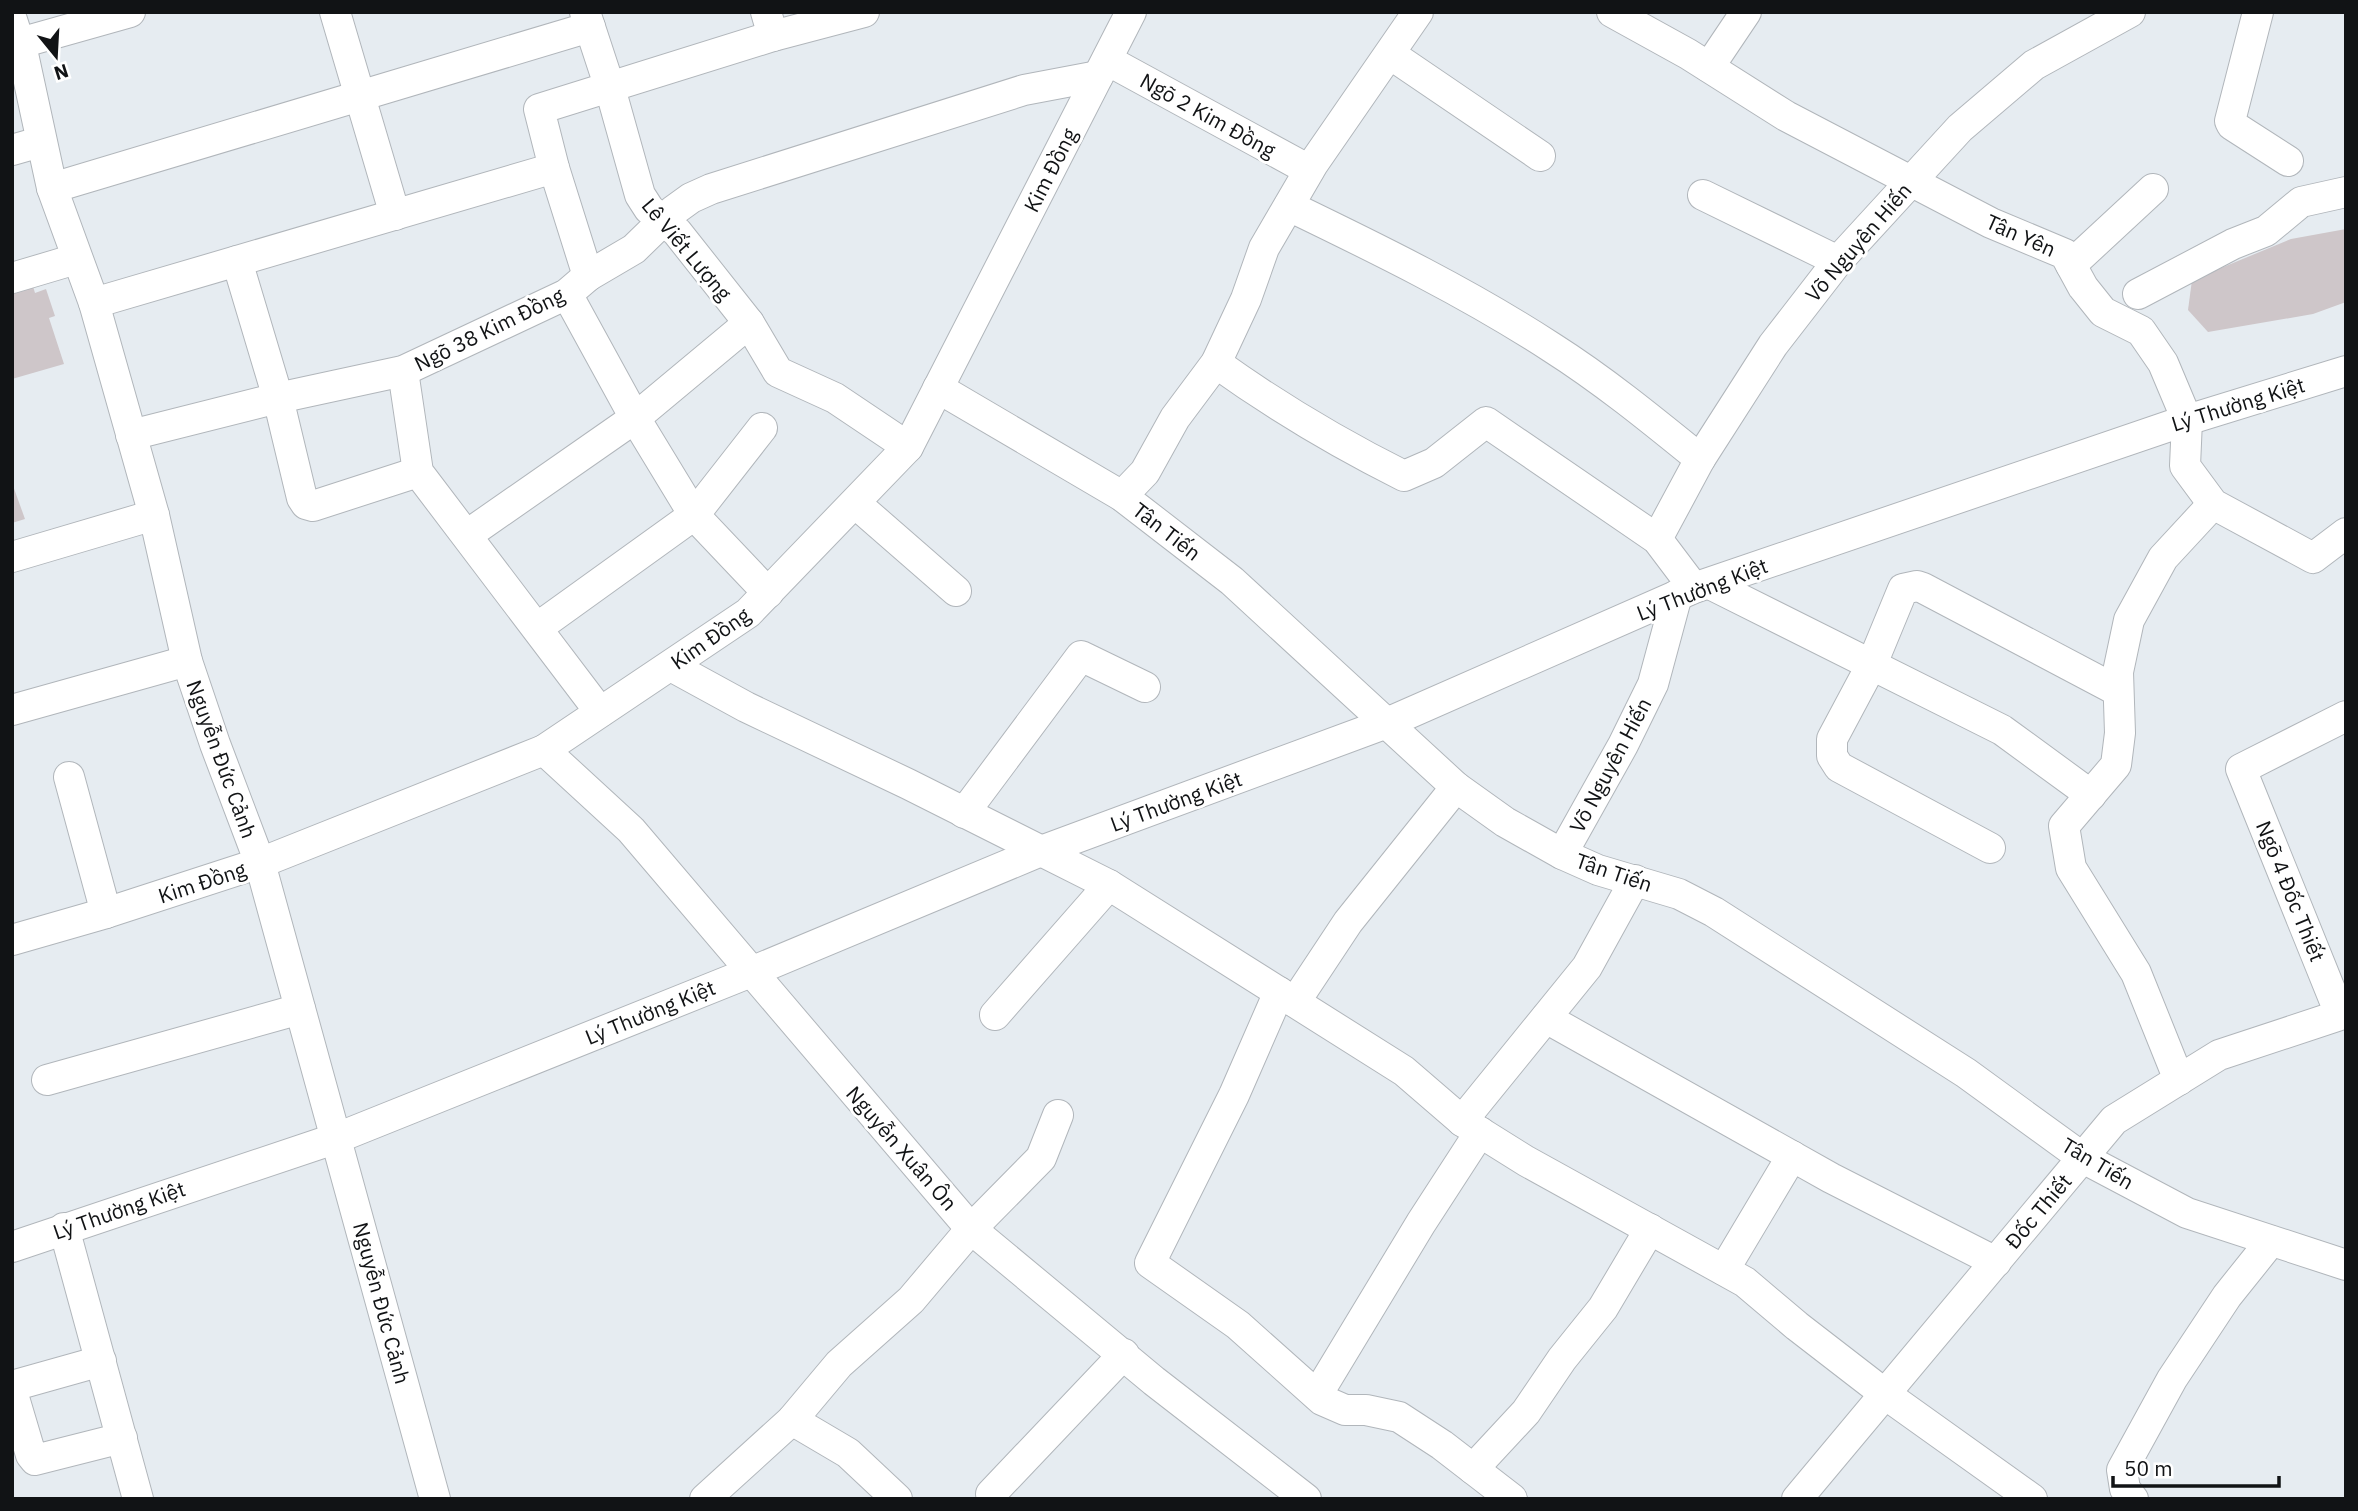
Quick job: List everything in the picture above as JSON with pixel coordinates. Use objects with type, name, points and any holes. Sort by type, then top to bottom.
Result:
[{"type":"street","points":[[17,44],[130,12]]},
{"type":"street","points":[[335,12],[395,215]]},
{"type":"street","points":[[768,593],[694,515],[635,418],[577,285],[554,168],[538,109],[610,88],[769,24],[864,12]]},
{"type":"street","name":"Kim Đồng","points":[[12,940],[260,863],[544,750],[748,613],[908,447],[1132,12]]},
{"type":"street","points":[[1122,496],[1144,472],[1175,418],[1216,363],[1246,299],[1265,248],[1309,170],[1418,12]]},
{"type":"street","name":"Tân Yên","points":[[1612,12],[1709,67],[1786,116],[1991,223],[2065,254],[2083,287],[2103,312],[2141,331],[2163,363],[2187,420],[2185,467],[2213,505],[2313,558],[2346,533]]},
{"type":"street","points":[[1709,67],[1746,12]]},
{"type":"street","name":"Võ Nguyên Hiến","points":[[1657,540],[1700,459],[1773,345],[1838,261],[1960,128],[2034,65],[2130,12]]},
{"type":"street","points":[[2258,12],[2230,121],[2232,125],[2288,161]]},
{"type":"street","points":[[52,187],[360,96],[587,20]]},
{"type":"street","name":"Lê Viết Lượng","points":[[587,20],[610,88],[640,195],[649,209],[677,232],[749,323],[778,372],[835,398],[908,447]]},
{"type":"street","name":"Nguyễn Đức Cảnh","points":[[17,44],[26,146],[52,187],[94,303],[153,514],[187,661],[260,863],[337,1138],[432,1498]]},
{"type":"street","points":[[1390,54],[1540,156]]},
{"type":"street","name":"Ngõ 2 Kim Đồng","points":[[1102,68],[1309,170]]},
{"type":"street","name":"Ngõ 38 Kim Đồng","points":[[131,435],[278,398],[403,371],[577,285],[634,249],[661,220],[691,198],[711,189],[1102,68]]},
{"type":"street","points":[[94,303],[554,168]]},
{"type":"street","points":[[2071,265],[2153,189]]},
{"type":"street","points":[[2138,294],[2233,244],[2266,231],[2301,202],[2346,191]]},
{"type":"street","points":[[1703,195],[1838,261]]},
{"type":"street","points":[[1289,206],[1381,250],[1551,346],[1627,401],[1700,459]]},
{"type":"street","points":[[12,278],[76,259]]},
{"type":"street","points":[[237,261],[278,398],[302,498],[306,504],[313,506],[418,472]]},
{"type":"street","points":[[467,535],[635,418],[749,323]]},
{"type":"street","points":[[1216,363],[1265,398],[1328,437],[1404,477],[1434,463],[1486,422],[1657,540],[1694,589],[1872,664],[2002,730],[2091,795]]},
{"type":"street","points":[[403,371],[418,472],[600,712]]},
{"type":"street","name":"Lý Thường Kiệt","points":[[12,1247],[337,1138],[751,972],[1041,851],[1387,723],[1694,589],[2187,420],[2346,371]]},
{"type":"street","name":"Tân Tiến","points":[[938,388],[1122,496],[1232,581],[1456,787],[1505,822],[1562,854],[1598,870],[1679,894],[1761,941],[1966,1073],[2083,1158],[2187,1213],[2346,1265]]},
{"type":"street","points":[[537,628],[694,515],[762,428]]},
{"type":"street","points":[[855,503],[956,591]]},
{"type":"street","points":[[2179,1080],[2136,973],[2071,868],[2064,826],[2116,765],[2120,733],[2118,672],[2129,620],[2163,558],[2213,505]]},
{"type":"street","points":[[12,557],[153,514]]},
{"type":"street","points":[[1990,848],[1839,767],[1832,756],[1832,739],[1872,664],[1900,593],[1906,587],[1917,586],[2118,691]]},
{"type":"street","name":"Võ Nguyên Hiến","points":[[1562,854],[1623,745],[1694,589]]},
{"type":"street","points":[[964,813],[1081,656],[1144,687]]},
{"type":"street","points":[[12,710],[187,661]]},
{"type":"street","points":[[671,666],[746,707],[1109,885],[1404,1071],[1471,1126],[1527,1161],[1745,1282],[1885,1394],[2032,1499]]},
{"type":"street","name":"Ngõ 4 Đốc Thiết","points":[[2343,1014],[2241,769],[2346,716]]},
{"type":"street","name":"Nguyễn Xuân Ôn","points":[[544,750],[631,830],[971,1229],[1154,1381],[1306,1499]]},
{"type":"street","points":[[69,777],[106,913]]},
{"type":"street","points":[[1456,787],[1287,997],[1150,1263],[1238,1325],[1317,1395],[1345,1410],[1366,1410],[1399,1417],[1512,1499]]},
{"type":"street","points":[[1317,1395],[1421,1223],[1471,1126],[1546,1018],[1587,967],[1635,880]]},
{"type":"street","points":[[995,1015],[1109,885]]},
{"type":"street","points":[[47,1080],[300,1009]]},
{"type":"street","name":"Đốc Thiết","points":[[1797,1499],[2114,1121],[2219,1055],[2343,1014]]},
{"type":"street","points":[[1546,1018],[1831,1178],[1996,1262]]},
{"type":"street","points":[[705,1499],[792,1420],[839,1364],[911,1300],[971,1229],[1041,1158],[1058,1115]]},
{"type":"street","points":[[1724,1270],[1792,1156]]},
{"type":"street","points":[[64,1228],[138,1499]]},
{"type":"street","points":[[1473,1469],[1526,1412],[1562,1359],[1603,1308],[1650,1229]]},
{"type":"street","points":[[2133,1499],[2125,1489],[2122,1470],[2172,1379],[2227,1296],[2271,1241]]},
{"type":"street","points":[[991,1494],[1124,1354]]},
{"type":"street","points":[[101,1361],[12,1389],[31,1455],[35,1460],[122,1438]]},
{"type":"street","points":[[792,1420],[848,1453],[897,1499]]},
{"type":"building","points":[[2346,229],[2346,302],[2313,314],[2208,332],[2188,310],[2192,280],[2291,239]]},
{"type":"building","points":[[32,283],[35,293],[46,289],[55,316],[49,318],[64,364],[12,379],[12,290]]},
{"type":"building","points":[[12,483],[25,519],[12,523]]}]
